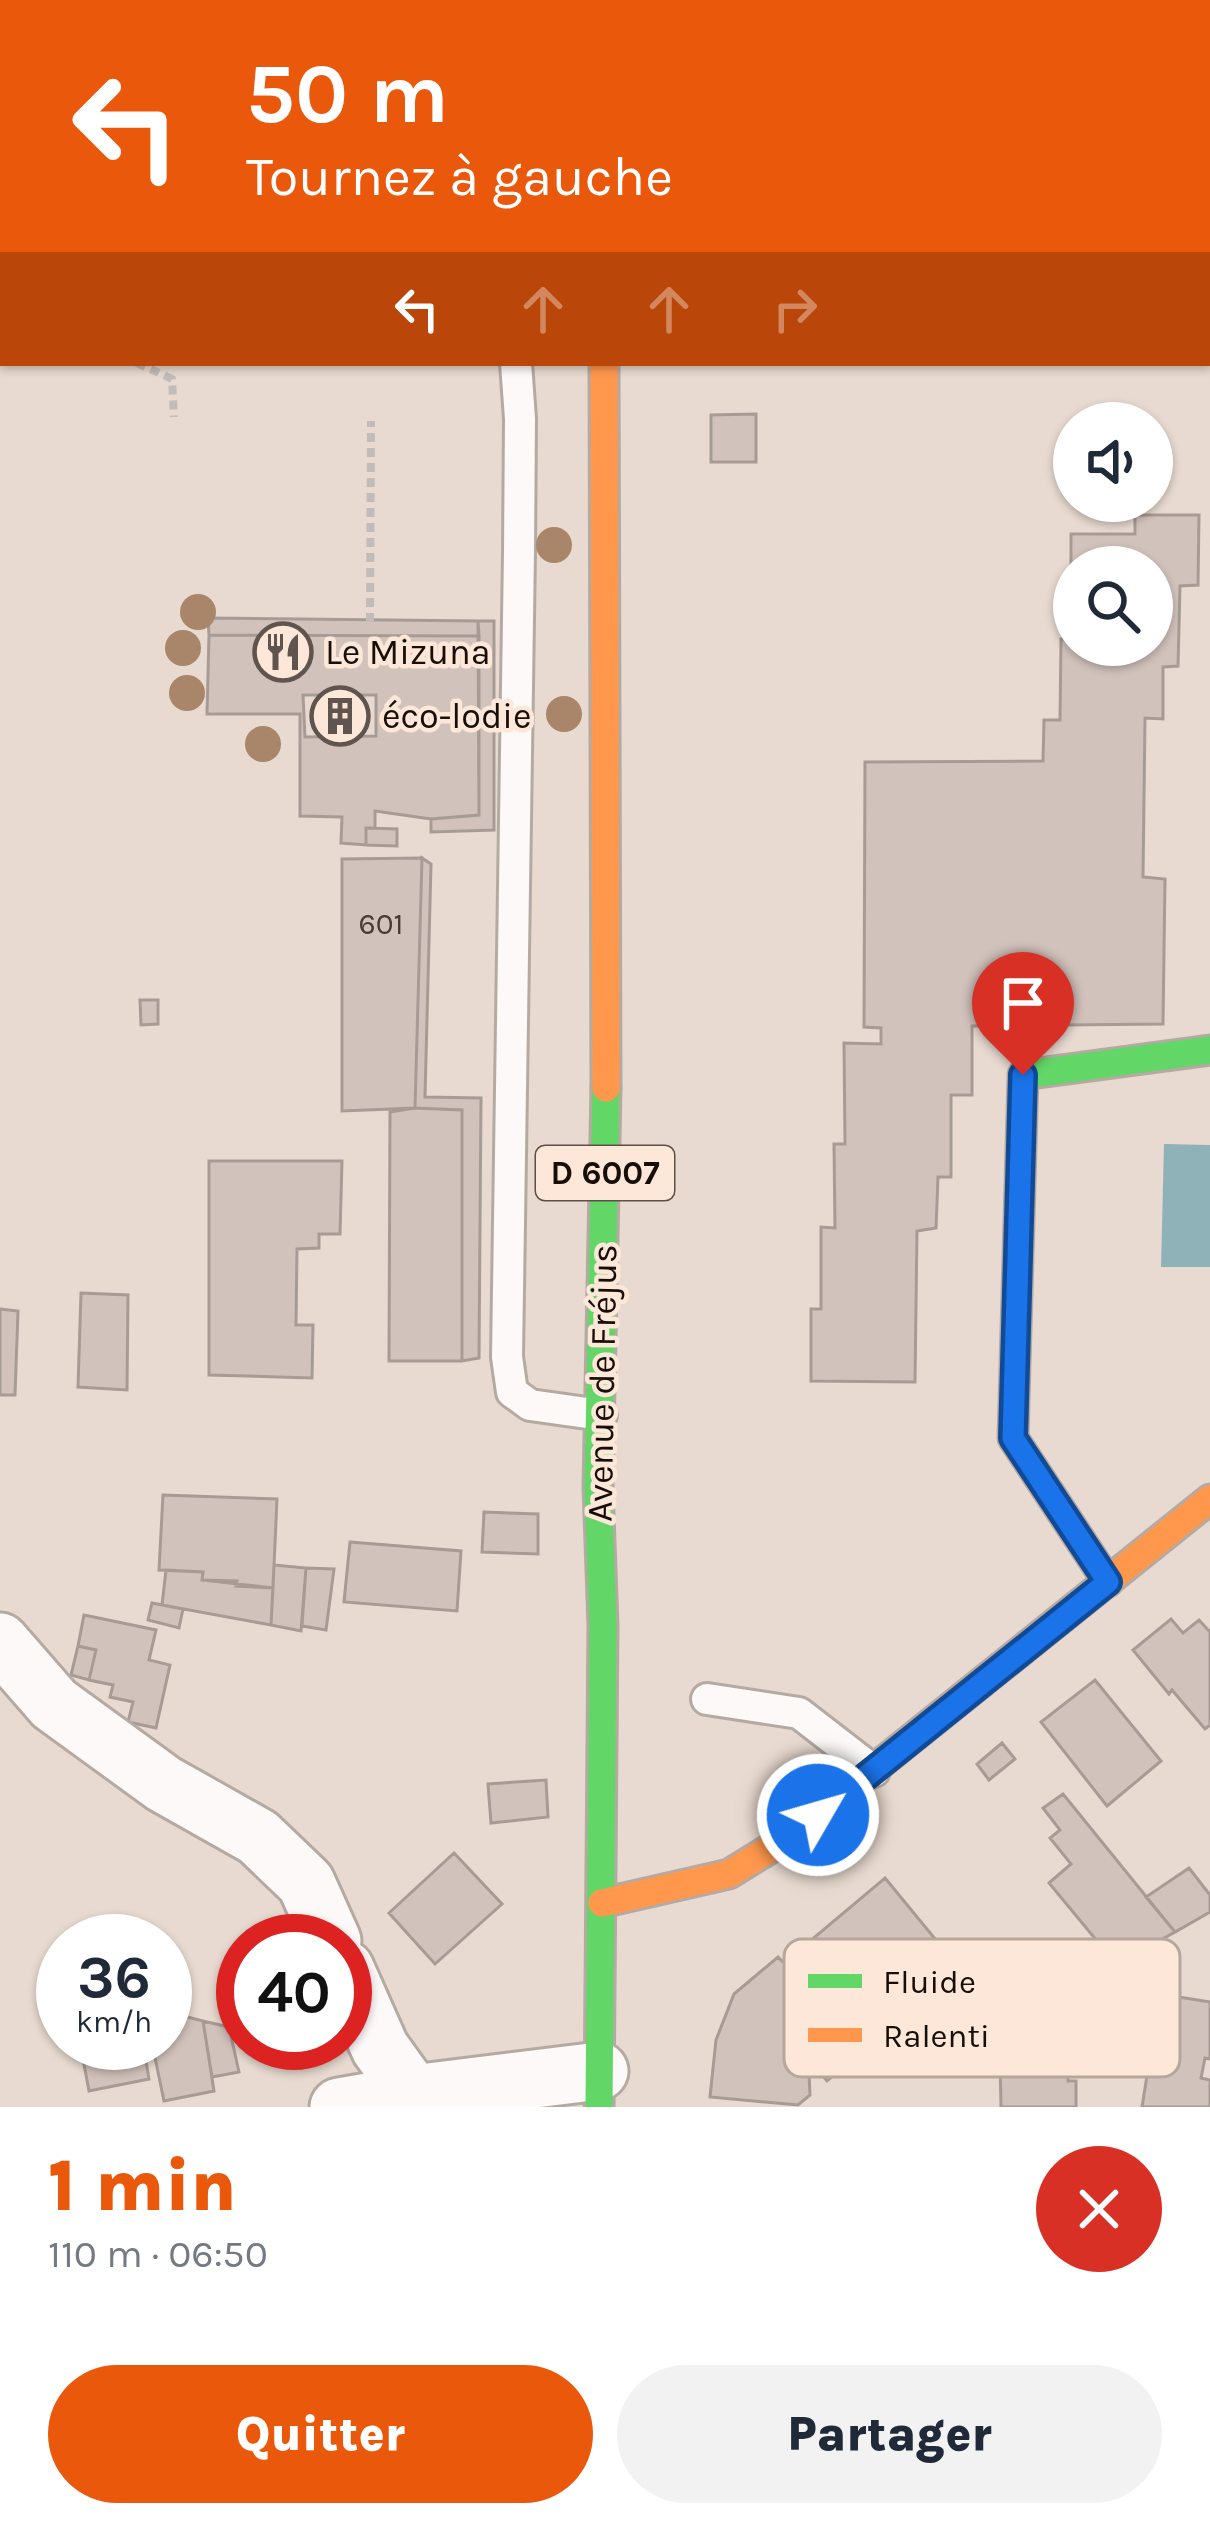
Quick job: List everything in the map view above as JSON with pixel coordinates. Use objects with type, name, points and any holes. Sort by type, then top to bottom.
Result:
[{"type":"main road","name":"Avenue de Fréjus","points":[[579,366],[602,442]]},
{"type":"main road","name":"Avenue de Fréjus","points":[[599,2089],[604,366]]},
{"type":"main road","points":[[1108,1582],[1013,1438],[1023,1075],[1210,1050]]},
{"type":"main road","points":[[602,1903],[729,1874],[789,1837],[1210,1499]]},
{"type":"street","points":[[0,1642],[54,1704],[164,1784],[258,1837],[307,1883],[320,1914]]},
{"type":"street","points":[[372,2030],[413,2094]]},
{"type":"street","points":[[339,2107],[413,2094],[599,2089]]},
{"type":"lane","points":[[516,366],[519,552],[508,1357],[512,1392],[530,1405],[601,1415]]},
{"type":"lane","points":[[707,1699],[799,1713],[874,1771]]},
{"type":"path","points":[[143,366],[172,379],[174,417]]},
{"type":"path","points":[[370,622],[371,421]]},
{"type":"water","points":[[1164,1144],[1210,1145],[1210,1267],[1161,1267]]},
{"type":"building","points":[[756,414],[756,462],[711,462],[711,415]]},
{"type":"building","points":[[1173,515],[1199,515],[1198,585],[1180,586],[1178,666],[1163,667],[1163,719],[1145,718],[1143,877],[1165,879],[1163,1024],[972,1026],[972,1095],[951,1095],[951,1177],[938,1177],[936,1228],[917,1231],[915,1382],[811,1381],[811,1309],[821,1309],[821,1227],[835,1228],[834,1144],[845,1144],[844,1043],[881,1044],[881,1028],[864,1027],[865,762],[1043,761],[1044,720],[1060,720],[1061,666],[1173,666],[1173,546],[1071,546],[1071,534],[1135,534],[1135,522],[1173,522]]},
{"type":"building","points":[[208,618],[478,621],[479,636],[209,635]]},
{"type":"building","points":[[478,621],[494,621],[494,830],[431,832],[431,819],[479,815]]},
{"type":"building","points":[[209,635],[479,636],[479,815],[431,819],[375,811],[375,828],[366,828],[366,845],[341,843],[342,817],[300,816],[300,714],[207,714]]},
{"type":"building","name":"éco-lodie","points":[[303,695],[376,695],[376,736],[305,737]]},
{"type":"building","points":[[366,828],[397,829],[397,846],[366,845]]},
{"type":"building","points":[[422,858],[415,1108],[342,1111],[342,859]]},
{"type":"building","points":[[422,858],[431,864],[425,1097],[481,1098],[479,1358],[462,1361],[462,1110],[415,1108]]},
{"type":"building","points":[[140,1000],[158,1000],[158,1024],[141,1025]]},
{"type":"building","points":[[462,1110],[462,1361],[389,1361],[390,1112]]},
{"type":"building","points":[[209,1161],[342,1161],[340,1234],[319,1234],[319,1248],[297,1249],[296,1325],[313,1325],[312,1378],[209,1375]]},
{"type":"building","points":[[81,1293],[128,1295],[127,1390],[78,1387]]},
{"type":"building","points":[[0,1309],[18,1311],[15,1395],[0,1395]]},
{"type":"building","points":[[163,1495],[277,1499],[273,1588],[202,1580],[203,1572],[159,1570]]},
{"type":"building","points":[[484,1512],[538,1514],[538,1554],[482,1552]]},
{"type":"building","points":[[350,1542],[461,1551],[457,1611],[344,1602]]},
{"type":"building","points":[[274,1565],[306,1568],[301,1631],[271,1625]]},
{"type":"building","points":[[306,1568],[334,1569],[326,1630],[302,1626]]},
{"type":"building","points":[[166,1570],[203,1572],[202,1580],[237,1581],[236,1586],[273,1588],[271,1625],[162,1605]]},
{"type":"building","points":[[152,1603],[183,1609],[179,1628],[148,1620]]},
{"type":"building","points":[[84,1615],[156,1630],[149,1660],[170,1665],[156,1728],[128,1722],[133,1702],[110,1697],[113,1685],[89,1680],[96,1650],[78,1646]]},
{"type":"building","points":[[1171,1619],[1183,1633],[1199,1620],[1210,1632],[1210,1725],[1205,1729],[1133,1650]]},
{"type":"building","points":[[78,1646],[96,1650],[89,1680],[71,1675]]},
{"type":"building","points":[[1095,1680],[1161,1761],[1107,1806],[1041,1722]]},
{"type":"building","points":[[1002,1743],[1015,1759],[989,1780],[977,1764]]},
{"type":"building","points":[[546,1780],[548,1817],[491,1823],[488,1784]]},
{"type":"building","points":[[1063,1794],[1175,1932],[1162,1939],[1095,1939],[1049,1883],[1071,1864],[1050,1838],[1060,1830],[1043,1808]]},
{"type":"building","points":[[454,1853],[502,1904],[435,1964],[389,1913]]},
{"type":"building","points":[[1189,1868],[1210,1895],[1210,1912],[1175,1932],[1146,1897]]},
{"type":"building","points":[[885,1878],[935,1939],[813,1939]]},
{"type":"building","points":[[778,1957],[784,1963],[784,2077],[809,2077],[810,2095],[798,2105],[710,2097],[716,2040],[734,1994]]},
{"type":"building","points":[[1180,1997],[1210,2002],[1210,2059],[1205,2058],[1201,2078],[1210,2080],[1210,2107],[1142,2107],[1147,2077],[1180,2077]]},
{"type":"building","points":[[192,2018],[203,2021],[214,2091],[164,2101],[158,2070],[192,2070]]},
{"type":"building","points":[[203,2021],[216,2024],[216,2070],[239,2072],[212,2077]]},
{"type":"building","points":[[85,2070],[148,2070],[149,2079],[89,2091]]},
{"type":"building","points":[[1000,2077],[1076,2081],[1076,2107],[1001,2107]]},
{"type":"traffic: fast","points":[[1108,1582],[1013,1438],[1023,1075],[1210,1050]]},
{"type":"traffic: fast","points":[[599,2107],[603,1625],[598,1487],[606,1088]]},
{"type":"traffic: slow","points":[[604,366],[606,1088]]},
{"type":"traffic: slow","points":[[602,1903],[729,1874],[789,1837],[1210,1499]]},
{"type":"place","name":"Le Mizuna","points":[[283,652]]},
{"type":"place","name":"éco-lodie","points":[[340,716]]},
{"type":"route","points":[[818,1815],[1108,1582],[1013,1438],[1023,1075]]}]
